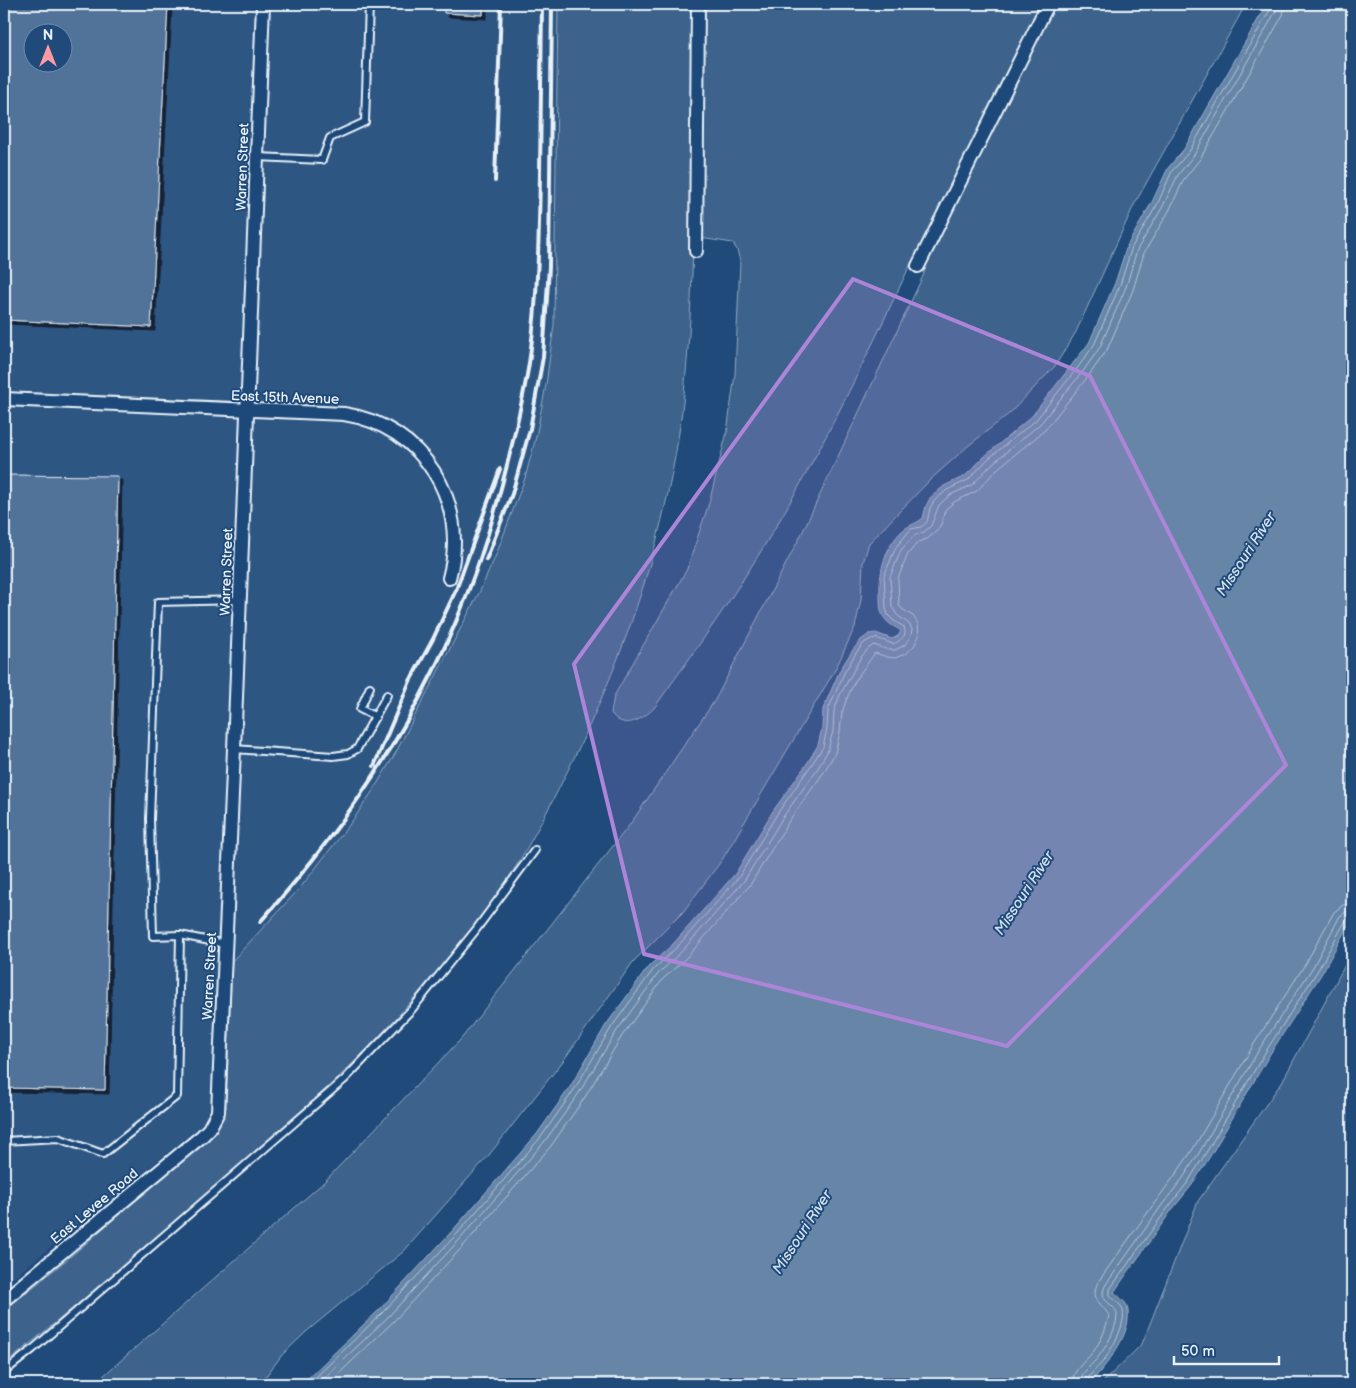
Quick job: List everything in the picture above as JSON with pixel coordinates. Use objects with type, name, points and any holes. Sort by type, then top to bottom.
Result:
[{"type":"street","name":"Warren Street","points":[[202,1136],[218,1112],[263,4]]},
{"type":"street","points":[[696,251],[698,4]]},
{"type":"street","points":[[918,266],[1048,4]]},
{"type":"street","name":"East 15th Avenue","points":[[4,399],[355,416],[375,422],[404,438],[420,452],[433,470],[443,489],[454,528],[455,548],[449,578]]},
{"type":"street","name":"East Levee Road","points":[[4,1300],[202,1136]]},
{"type":"lane","points":[[258,157],[322,160],[330,138],[365,122],[369,4]]},
{"type":"lane","points":[[225,944],[180,936],[153,936],[150,819],[158,602],[240,600]]},
{"type":"lane","points":[[370,686],[360,709],[376,717]]},
{"type":"lane","points":[[234,749],[333,756],[348,754],[357,749],[387,695]]},
{"type":"lane","points":[[4,1372],[345,1079],[412,1010],[476,931],[535,850]]},
{"type":"lane","points":[[4,1141],[58,1138],[103,1154],[176,1096],[180,936]]},
{"type":"highlighted area","points":[[853,279],[1090,376],[1286,765],[1007,1046],[644,954],[574,664]]},
{"type":"shaded area","points":[[4,4],[558,4],[554,325],[546,385],[536,437],[525,478],[496,555],[480,591],[395,754],[353,820],[300,888],[232,961],[234,908],[227,916],[218,1112],[4,1285]]},
{"type":"shaded area","points":[[558,4],[1246,4],[1134,205],[1076,332],[1055,366],[1010,413],[968,446],[930,480],[869,543],[863,563],[861,600],[855,627],[835,670],[722,860],[683,912],[633,962],[563,1061],[489,1155],[404,1251],[306,1332],[282,1355],[260,1384],[94,1384],[324,1182],[461,1039],[631,823],[715,700],[802,533],[926,266],[924,260],[919,258],[912,261],[856,378],[816,455],[774,530],[740,585],[654,708],[638,720],[621,722],[611,713],[614,696],[687,569],[709,503],[727,432],[735,374],[740,261],[733,243],[693,237],[690,320],[683,403],[667,497],[656,544],[627,635],[591,723],[562,783],[516,866],[487,910],[433,976],[345,1071],[187,1211],[4,1365],[4,1311],[76,1252],[215,1131],[226,1108],[232,961],[300,888],[353,820],[374,789],[395,754],[480,591],[496,555],[525,478],[536,437],[546,385],[554,325]]},
{"type":"shaded area","points":[[1352,952],[1352,1384],[1101,1384],[1142,1344],[1198,1201],[1282,1082]]},
{"type":"water","name":"Missouri River","points":[[1267,4],[1352,4],[1352,918],[1322,973],[1270,1054],[1192,1185],[1171,1211],[1114,1292],[1126,1304],[1128,1316],[1123,1338],[1110,1359],[1089,1384],[302,1384],[380,1309],[453,1230],[537,1134],[570,1087],[606,1025],[649,966],[674,943],[735,874],[773,811],[818,745],[822,728],[823,709],[840,670],[852,651],[869,634],[876,633],[892,639],[898,636],[901,631],[887,621],[881,609],[881,571],[890,547],[904,529],[923,518],[930,498],[944,486],[965,476],[985,456],[1032,416],[1089,343],[1115,283],[1127,246],[1152,202],[1168,168],[1184,149]]},
{"type":"building","points":[[4,4],[168,4],[151,327],[4,320]]},
{"type":"building","points":[[444,4],[483,4],[483,15],[444,13]]},
{"type":"building","points":[[4,475],[118,476],[105,1090],[4,1088]]},
{"type":"railway","points":[[495,181],[501,4]]},
{"type":"railway","points":[[260,922],[326,843],[385,758],[435,668],[475,573],[490,527],[522,402],[533,333],[539,242],[542,4]]},
{"type":"railway","points":[[486,560],[512,494],[530,429],[543,357],[549,267],[552,4]]},
{"type":"railway","points":[[374,766],[410,681],[433,639],[456,590],[500,469]]}]
